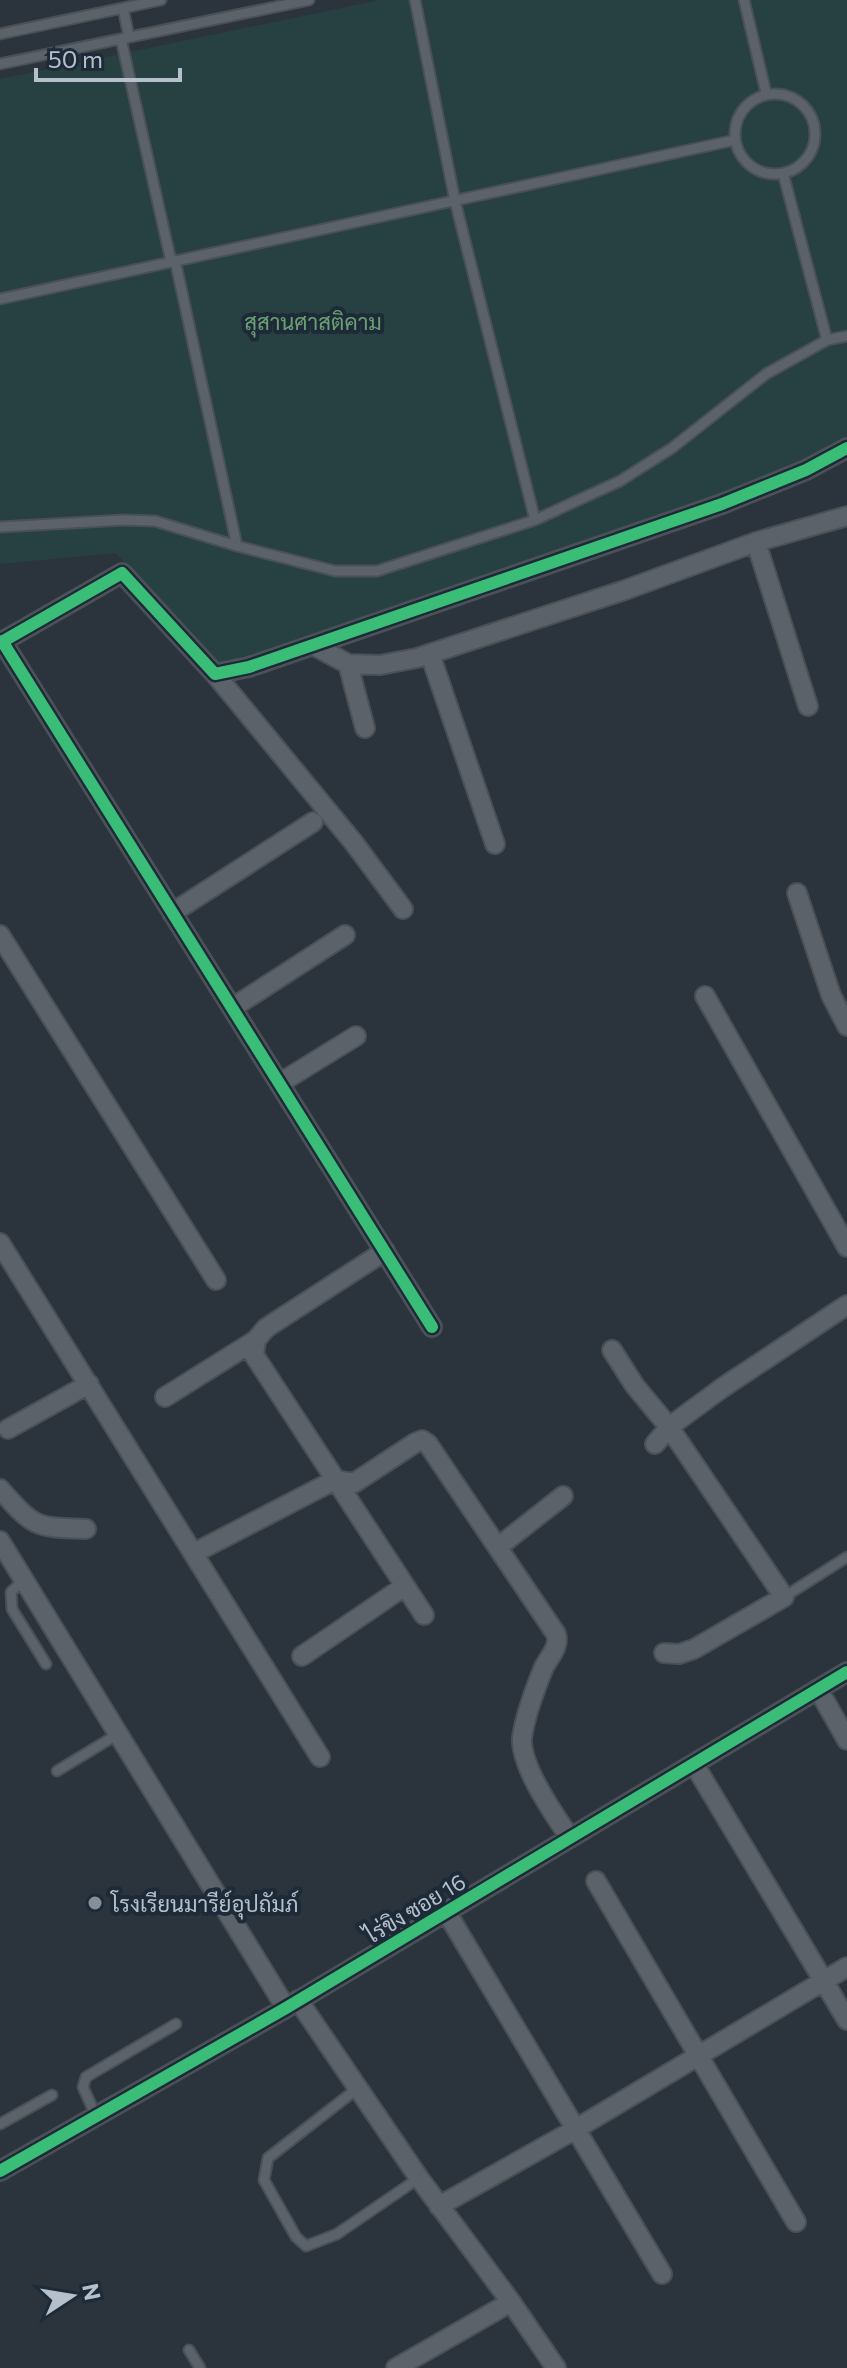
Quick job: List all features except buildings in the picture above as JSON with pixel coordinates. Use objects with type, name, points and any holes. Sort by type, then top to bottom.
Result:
[{"type":"street","points":[[215,674],[249,667],[722,504],[806,470],[847,448]]},
{"type":"street","points":[[313,645],[348,664],[380,665],[430,654],[625,590],[756,542],[847,516]]},
{"type":"street","points":[[756,542],[808,706]]},
{"type":"street","points":[[403,909],[354,843],[215,674],[122,573],[1,642],[432,1327]]},
{"type":"street","points":[[430,654],[495,844]]},
{"type":"street","points":[[348,664],[365,728]]},
{"type":"street","points":[[172,913],[313,822]]},
{"type":"street","points":[[797,893],[831,995],[847,1026]]},
{"type":"street","points":[[0,935],[216,1280]]},
{"type":"street","points":[[232,1008],[345,935]]},
{"type":"street","points":[[705,996],[847,1247]]},
{"type":"street","points":[[280,1083],[356,1036]]},
{"type":"street","points":[[0,1243],[320,1757]]},
{"type":"street","points":[[165,1397],[256,1340],[266,1328],[385,1251]]},
{"type":"street","points":[[655,1444],[669,1427],[722,1388],[847,1305]]},
{"type":"street","points":[[256,1340],[254,1355],[424,1615]]},
{"type":"street","points":[[612,1350],[635,1386],[669,1427],[784,1597],[694,1649],[679,1654],[664,1653]]},
{"type":"street","points":[[8,1429],[89,1384]]},
{"type":"street","points":[[194,1553],[335,1480],[354,1483],[422,1440],[428,1444],[558,1639],[529,1707],[523,1745],[543,1798],[570,1838]]},
{"type":"street","points":[[0,1489],[19,1512],[42,1527],[86,1529]]},
{"type":"street","points":[[498,1547],[563,1496]]},
{"type":"street","points":[[0,1541],[118,1734],[292,2004],[358,2088],[556,2368]]},
{"type":"street","points":[[302,1656],[405,1586]]},
{"type":"street","name":"ไร่ขิง ซอย 16","points":[[0,2171],[447,1913],[847,1672]]},
{"type":"street","points":[[818,1689],[847,1740]]},
{"type":"street","points":[[694,1764],[847,2020]]},
{"type":"street","points":[[596,1881],[796,2222]]},
{"type":"street","points":[[447,1913],[662,2274]]},
{"type":"street","points":[[439,2206],[574,2130],[847,1967]]},
{"type":"street","points":[[396,2368],[511,2302]]},
{"type":"lane","points":[[0,34],[161,0]]},
{"type":"lane","points":[[0,64],[309,0]]},
{"type":"lane","points":[[415,0],[455,201],[535,520]]},
{"type":"lane","points":[[744,0],[766,93]]},
{"type":"lane","points":[[123,8],[125,38],[237,546]]},
{"type":"lane","points":[[766,93],[796,99],[806,108],[812,120],[814,134],[806,159],[796,168],[783,173],[767,173],[752,167],[741,155],[735,140],[739,115],[746,105],[766,93]]},
{"type":"lane","points":[[0,299],[735,140]]},
{"type":"lane","points":[[783,173],[827,340]]},
{"type":"lane","points":[[0,527],[155,521],[335,571],[377,571],[535,520],[633,473],[672,448],[766,374],[827,340],[847,336]]},
{"type":"lane","points":[[784,1597],[847,1557]]},
{"type":"lane","points":[[24,1580],[11,1592],[12,1609],[46,1664]]},
{"type":"lane","points":[[57,1771],[118,1734]]},
{"type":"lane","points":[[96,2116],[83,2087],[86,2077],[176,2024]]},
{"type":"lane","points":[[358,2088],[268,2158],[264,2180],[296,2237],[306,2246],[337,2234],[419,2178]]},
{"type":"lane","points":[[0,2124],[52,2095]]},
{"type":"lane","points":[[189,2350],[200,2368]]},
{"type":"green space","name":"สุสานศาสติคาม","points":[[380,0],[847,0],[847,442],[762,485],[238,666],[213,662],[116,553],[0,564],[0,79]]},
{"type":"cycle path","points":[[0,643],[122,573],[215,674],[249,667],[722,504],[806,470],[847,448]]},
{"type":"cycle path","points":[[2,641],[432,1327]]},
{"type":"cycle path","points":[[0,2171],[286,2008],[847,1672]]},
{"type":"place","name":"โรงเรียนมารีย์อุปถัมภ์","points":[[95,1903]]}]
